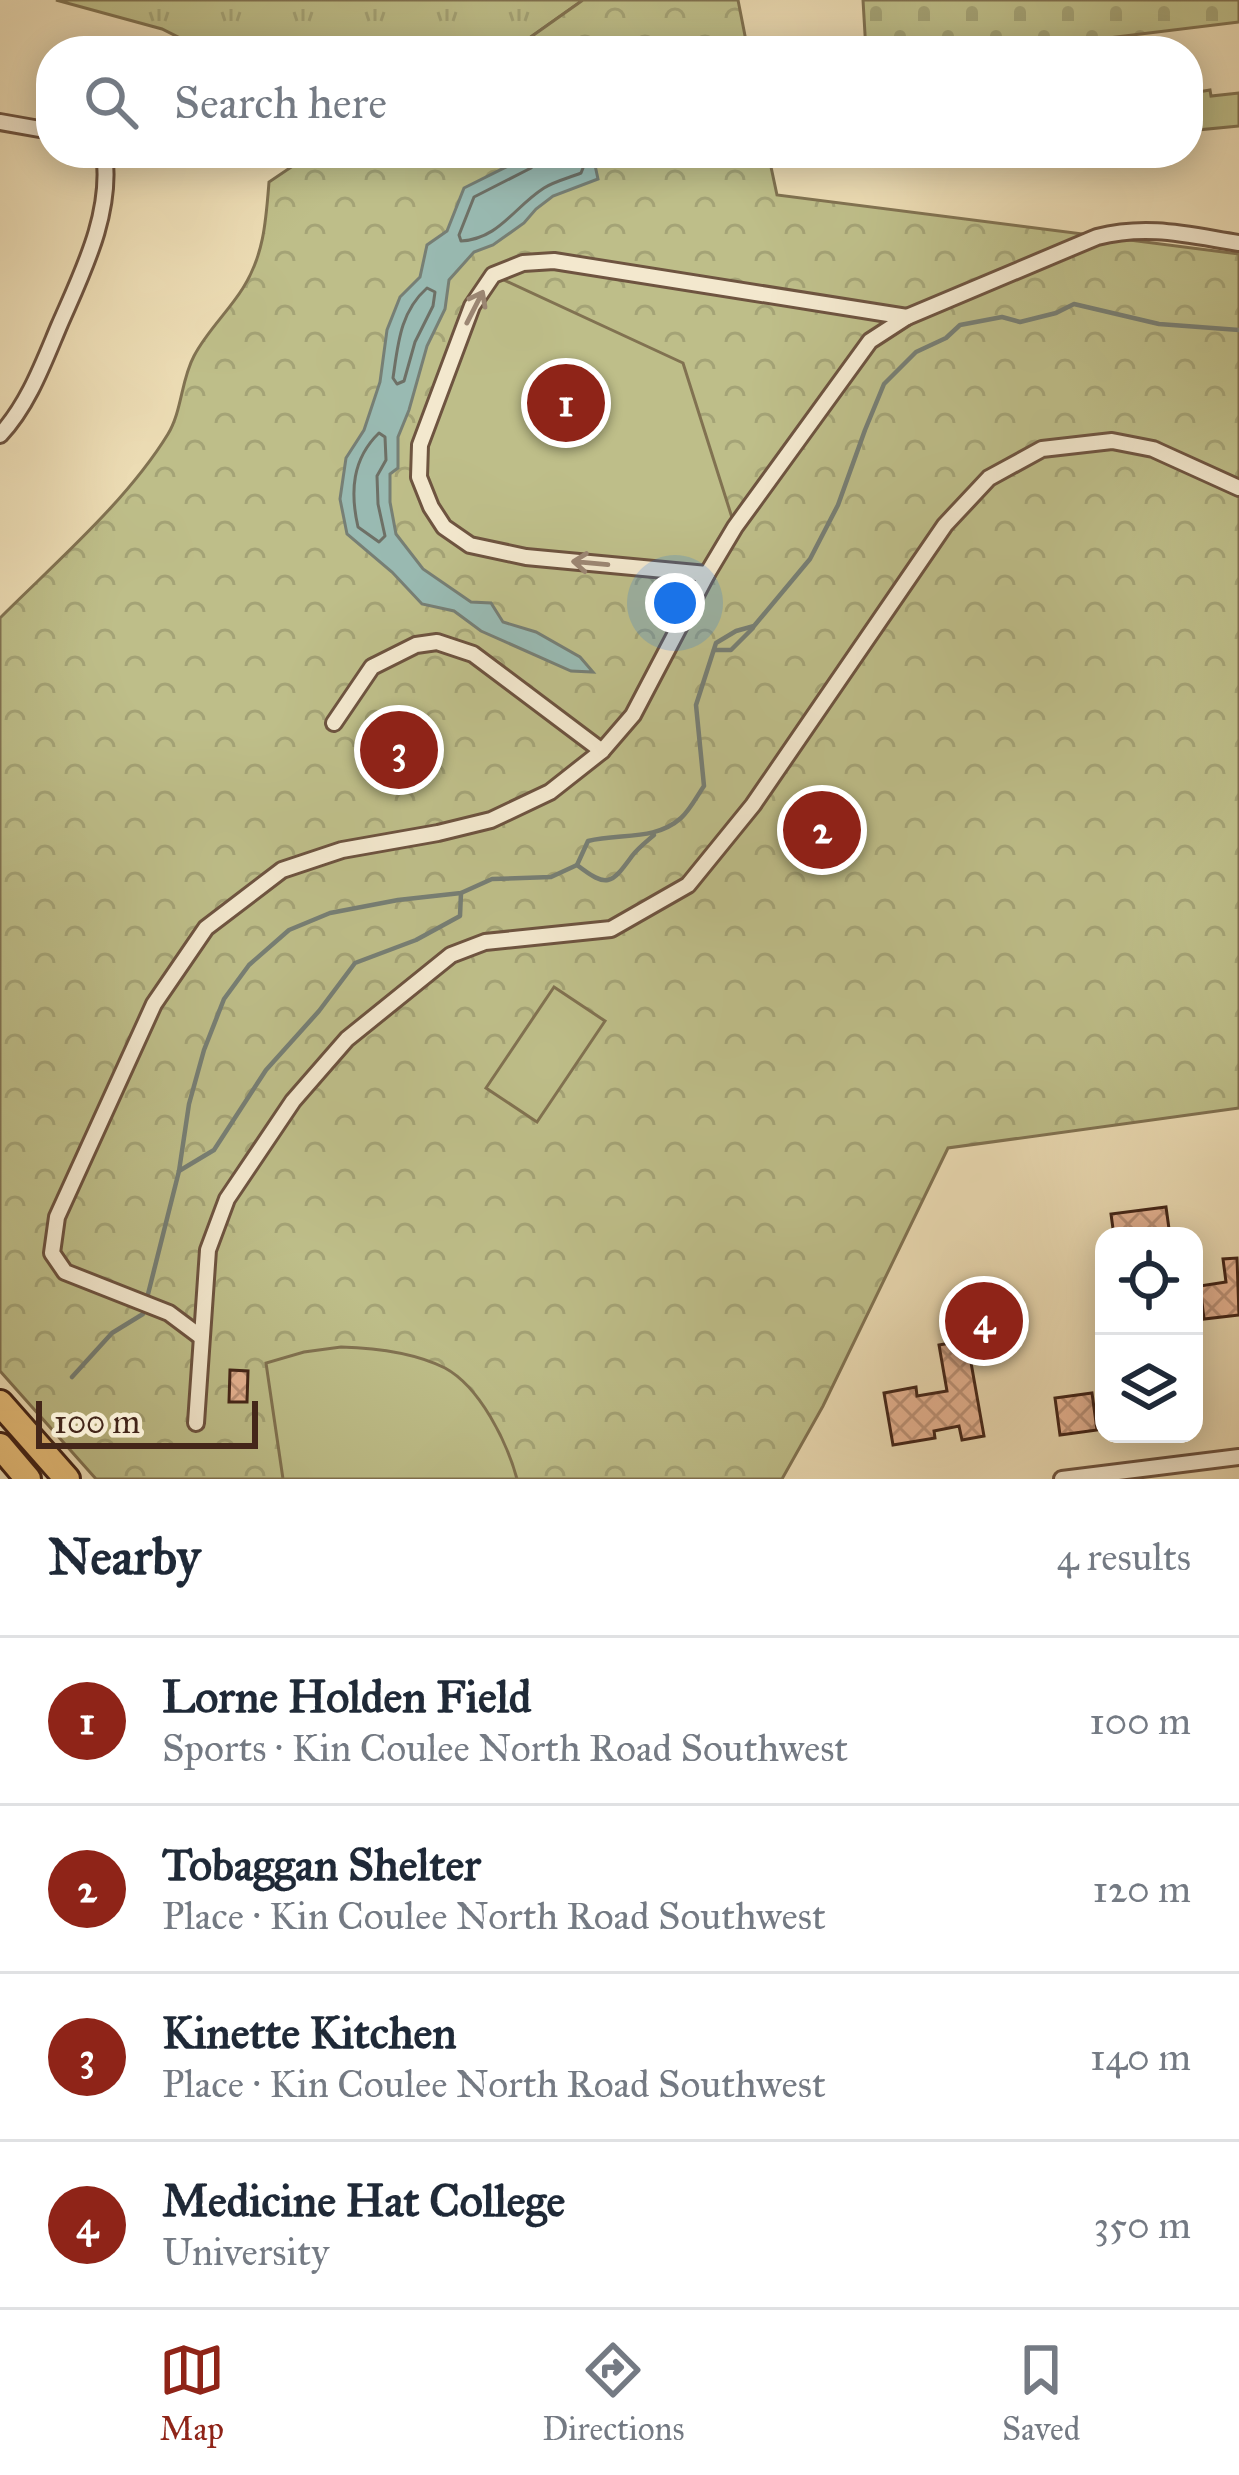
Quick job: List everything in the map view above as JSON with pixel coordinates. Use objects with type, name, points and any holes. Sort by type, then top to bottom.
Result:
[{"type":"highway","points":[[0,1402],[67,1479]]},
{"type":"highway","points":[[0,1446],[28,1479]]},
{"type":"street","points":[[0,122],[36,128]]},
{"type":"street","points":[[0,435],[37,376],[83,270],[103,204],[105,168]]},
{"type":"street","points":[[201,1337],[169,1313],[65,1272],[52,1253],[57,1217],[154,1004],[206,928],[282,870],[342,850],[491,820],[550,792],[602,752],[633,715],[735,527],[870,341],[907,317],[1097,237],[1145,229],[1239,243]]},
{"type":"street","points":[[707,574],[526,557],[470,545],[444,527],[419,477],[420,445],[472,306],[494,275],[523,263],[554,261],[907,317]]},
{"type":"street","points":[[863,311],[870,341]]},
{"type":"street","points":[[196,1424],[208,1250],[226,1199],[293,1101],[346,1039],[451,956],[485,942],[611,929],[688,885],[753,805],[945,525],[989,478],[1042,449],[1112,441],[1154,449],[1239,488]]},
{"type":"street","points":[[334,723],[372,667],[416,645],[437,641],[473,654],[602,752]]},
{"type":"street","points":[[1062,1479],[1239,1457]]},
{"type":"green space","points":[[56,0],[583,0],[532,36],[176,36]]},
{"type":"green space","points":[[583,0],[738,0],[745,36],[532,36]]},
{"type":"green space","points":[[863,0],[1239,0],[1239,22],[1124,36],[865,36]]},
{"type":"green space","points":[[1210,90],[1211,96],[1239,93],[1239,126],[1203,129],[1203,91]]},
{"type":"green space","points":[[290,168],[771,168],[777,195],[1239,254],[1239,1108],[948,1148],[823,1406],[782,1479],[96,1479],[0,1371],[0,618],[112,507],[168,434],[194,356],[256,263],[269,182]]},
{"type":"green space","points":[[493,275],[683,363],[735,527],[707,574],[470,545],[444,527],[419,477],[421,442],[472,306]]},
{"type":"green space","points":[[554,987],[605,1021],[537,1122],[486,1088]]},
{"type":"green space","points":[[341,1347],[407,1355],[458,1377],[490,1417],[517,1479],[283,1479],[266,1363]]},
{"type":"water","points":[[504,168],[596,168],[598,179],[553,196],[493,245],[474,252],[449,280],[445,309],[427,346],[398,437],[398,468],[390,474],[396,534],[423,569],[471,602],[491,603],[503,622],[536,632],[580,657],[593,672],[571,671],[481,631],[454,611],[422,604],[347,534],[340,499],[346,458],[364,430],[380,382],[387,330],[400,297],[420,277],[427,245],[447,231],[464,188]]},
{"type":"building","points":[[395,733],[414,757],[402,767],[383,742]]},
{"type":"building","points":[[825,813],[837,821],[820,848],[808,839]]},
{"type":"building","points":[[1166,1207],[1169,1227],[1113,1227],[1111,1214]]},
{"type":"building","points":[[1237,1258],[1239,1315],[1204,1319],[1203,1286],[1226,1282],[1223,1259]]},
{"type":"building","points":[[967,1340],[984,1436],[962,1440],[959,1426],[934,1431],[935,1438],[893,1445],[884,1393],[916,1387],[917,1396],[947,1391],[939,1345]]},
{"type":"building","points":[[230,1370],[248,1371],[247,1402],[229,1402]]},
{"type":"building","points":[[1092,1393],[1095,1430],[1060,1435],[1055,1398]]},
{"type":"waterway","points":[[72,1377],[112,1333],[143,1314],[204,1050],[224,999],[249,965],[289,930],[330,913],[461,893],[492,879],[551,877],[577,865],[588,841],[649,833],[681,818],[704,786],[696,705],[716,643],[754,626],[810,559],[838,505],[884,384],[916,352],[946,338],[960,325],[1002,317],[1020,322],[1074,304],[1159,324],[1239,330]]},
{"type":"waterway","points":[[714,650],[731,650],[753,628]]},
{"type":"waterway","points":[[577,865],[608,880],[654,835]]},
{"type":"waterway","points":[[179,1171],[214,1150],[266,1070],[355,963],[416,940],[460,916],[461,893]]},
{"type":"place","name":"Lorne Holden Field","points":[[566,403]]},
{"type":"place","name":"Kinette Kitchen","points":[[399,750]]},
{"type":"place","name":"Tobaggan Shelter","points":[[822,830]]},
{"type":"place","name":"Medicine Hat College","points":[[984,1321]]}]
